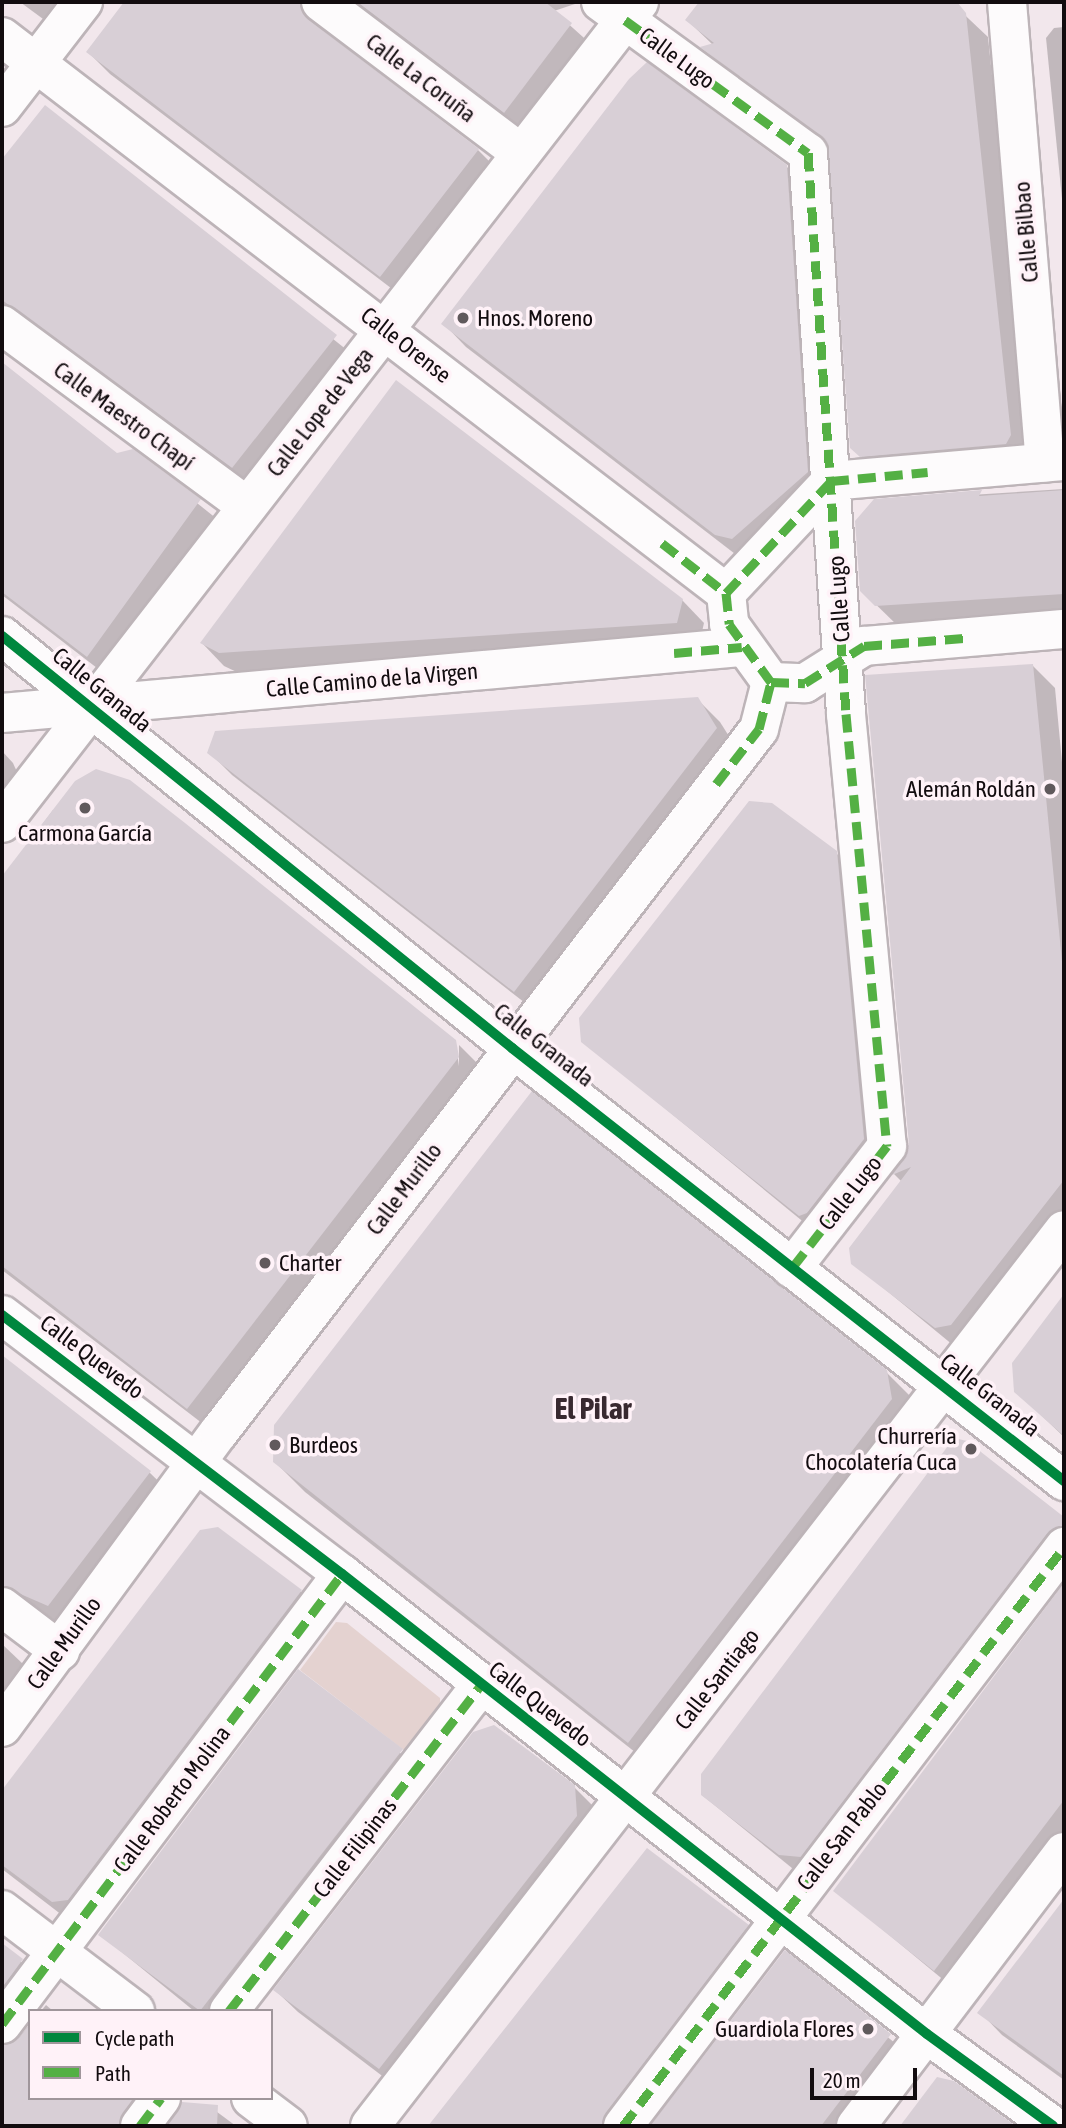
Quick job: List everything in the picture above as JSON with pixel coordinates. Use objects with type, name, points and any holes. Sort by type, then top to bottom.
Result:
[{"type":"street","points":[[2,107],[83,2]]},
{"type":"street","name":"Calle La Coruña","points":[[321,2],[521,153]]},
{"type":"street","name":"Calle Bilbao","points":[[1007,2],[1055,461]]},
{"type":"street","name":"Calle Lope de Vega","points":[[2,823],[521,153],[622,8]]},
{"type":"street","name":"Calle Lugo","points":[[622,8],[808,153],[843,659],[887,1146],[792,1268]]},
{"type":"street","name":"Calle Orense","points":[[2,37],[386,328],[726,593]]},
{"type":"street","name":"Calle Maestro Chapí","points":[[2,325],[247,506]]},
{"type":"street","points":[[1055,461],[831,481],[726,593],[729,624],[742,647],[771,682],[805,683],[864,646],[1064,629]]},
{"type":"street","name":"Calle Granada","points":[[2,636],[512,1048],[1064,1481]]},
{"type":"street","name":"Calle Camino de la Virgen","points":[[2,713],[742,647]]},
{"type":"street","name":"Calle Murillo","points":[[2,1727],[60,1651],[195,1462],[759,729],[771,682]]},
{"type":"street","name":"Calle Santiago","points":[[370,2126],[1064,1230]]},
{"type":"street","name":"Calle Quevedo","points":[[2,1315],[342,1574],[927,2034],[1053,2126]]},
{"type":"street","name":"Calle San Pablo","points":[[622,2126],[1064,1548]]},
{"type":"street","name":"Calle Roberto Molina","points":[[2,2024],[342,1574]]},
{"type":"street","points":[[2,1607],[60,1651]]},
{"type":"street","name":"Calle Filipinas","points":[[231,2009],[481,1685]]},
{"type":"street","points":[[856,2126],[1064,1852]]},
{"type":"street","points":[[2,1910],[132,2009]]},
{"type":"street","points":[[140,2126],[160,2100]]},
{"type":"street","points":[[254,2100],[288,2126]]},
{"type":"shaded area","points":[[336,1622],[347,1623],[440,1698],[440,1706],[405,1751],[300,1670]]},
{"type":"building","points":[[124,2],[300,2],[308,19],[479,149],[380,277],[86,52]]},
{"type":"building","points":[[357,2],[545,2],[572,23],[504,113]]},
{"type":"building","points":[[699,2],[957,2],[966,13],[1011,435],[1006,444],[860,457],[850,448],[827,143],[700,47],[714,43],[685,20]]},
{"type":"building","points":[[647,62],[787,165],[808,472],[732,539],[715,535],[441,324],[629,79]]},
{"type":"building","points":[[45,105],[337,335],[232,468],[2,300],[2,159]]},
{"type":"building","points":[[2,362],[117,453],[133,449],[201,499],[87,657],[2,592]]},
{"type":"building","points":[[396,380],[683,599],[677,623],[219,653],[200,643]]},
{"type":"building","points":[[982,490],[979,496],[1064,490],[1064,594],[875,606],[860,591],[855,521],[874,499]]},
{"type":"building","points":[[1033,664],[1064,982],[1064,1180],[951,1325],[935,1328],[851,1264],[849,1248],[911,1167],[892,1175],[909,1144],[865,675]]},
{"type":"building","points":[[698,697],[717,728],[514,992],[207,753],[215,731]]},
{"type":"building","points":[[96,769],[130,780],[185,823],[456,1040],[459,1057],[187,1409],[2,1266],[2,876],[75,781]]},
{"type":"building","points":[[749,801],[772,803],[837,851],[864,1139],[807,1213],[799,1216],[581,1042],[579,1018]]},
{"type":"building","points":[[532,1091],[887,1370],[892,1399],[628,1743],[273,1462],[274,1425]]},
{"type":"building","points":[[1064,1294],[1064,1436],[1014,1392],[1012,1363]]},
{"type":"building","points":[[2,1355],[151,1471],[48,1606],[2,1586]]},
{"type":"building","points":[[954,1438],[967,1441],[1064,1517],[1064,1526],[1047,1534],[801,1857],[779,1855],[701,1795],[701,1774]]},
{"type":"building","points":[[218,1527],[302,1590],[68,1900],[52,1902],[2,1865],[2,1790],[200,1530]]},
{"type":"building","points":[[1064,1583],[1064,1800],[934,1971],[833,1891]]},
{"type":"building","points":[[298,1669],[403,1749],[202,2009],[197,2009],[98,1935]]},
{"type":"building","points":[[494,1725],[575,1785],[577,1816],[379,2069],[273,1990],[473,1732]]},
{"type":"building","points":[[647,1848],[749,1925],[606,2113],[602,2126],[428,2126]]},
{"type":"building","points":[[1064,1899],[1064,2076],[977,2013]]},
{"type":"building","points":[[2,1943],[23,1959],[2,1988]]},
{"type":"building","points":[[785,1950],[891,2034],[821,2126],[650,2126]]},
{"type":"building","points":[[28,2027],[28,2100],[132,2100],[119,2126],[2,2126],[2,2045],[19,2038]]},
{"type":"building","points":[[937,2077],[954,2081],[1016,2126],[900,2126]]},
{"type":"building","points":[[182,2102],[218,2105],[217,2126],[167,2126]]},
{"type":"marked path","points":[[625,20],[808,153],[846,714],[887,1146],[792,1268]]},
{"type":"marked path","points":[[726,593],[831,481],[928,472]]},
{"type":"marked path","points":[[662,543],[726,593],[729,624],[771,682]]},
{"type":"marked path","points":[[771,682],[805,683],[864,646],[964,638]]},
{"type":"marked path","points":[[674,653],[742,647]]},
{"type":"marked path","points":[[716,784],[759,729],[771,682]]},
{"type":"marked path","points":[[623,2126],[1064,1547]]},
{"type":"marked path","points":[[2,2024],[342,1574]]},
{"type":"marked path","points":[[231,2009],[481,1685]]},
{"type":"marked path","points":[[140,2126],[160,2100]]},
{"type":"cycle path","points":[[2,636],[512,1048],[1064,1481]]},
{"type":"cycle path","points":[[2,1315],[342,1574],[927,2034],[1053,2126]]},
{"type":"place","name":"Hnos. Moreno","points":[[463,318]]},
{"type":"place","name":"Alemán Roldán","points":[[1050,789]]},
{"type":"place","name":"Carmona García","points":[[85,808]]},
{"type":"place","name":"Charter","points":[[265,1263]]},
{"type":"place","name":"Burdeos","points":[[275,1445]]},
{"type":"place","name":"Churrería Chocolatería Cuca","points":[[971,1449]]},
{"type":"place","name":"Guardiola Flores","points":[[868,2029]]},
{"type":"district","name":"El Pilar","points":[[593,1408]]}]
